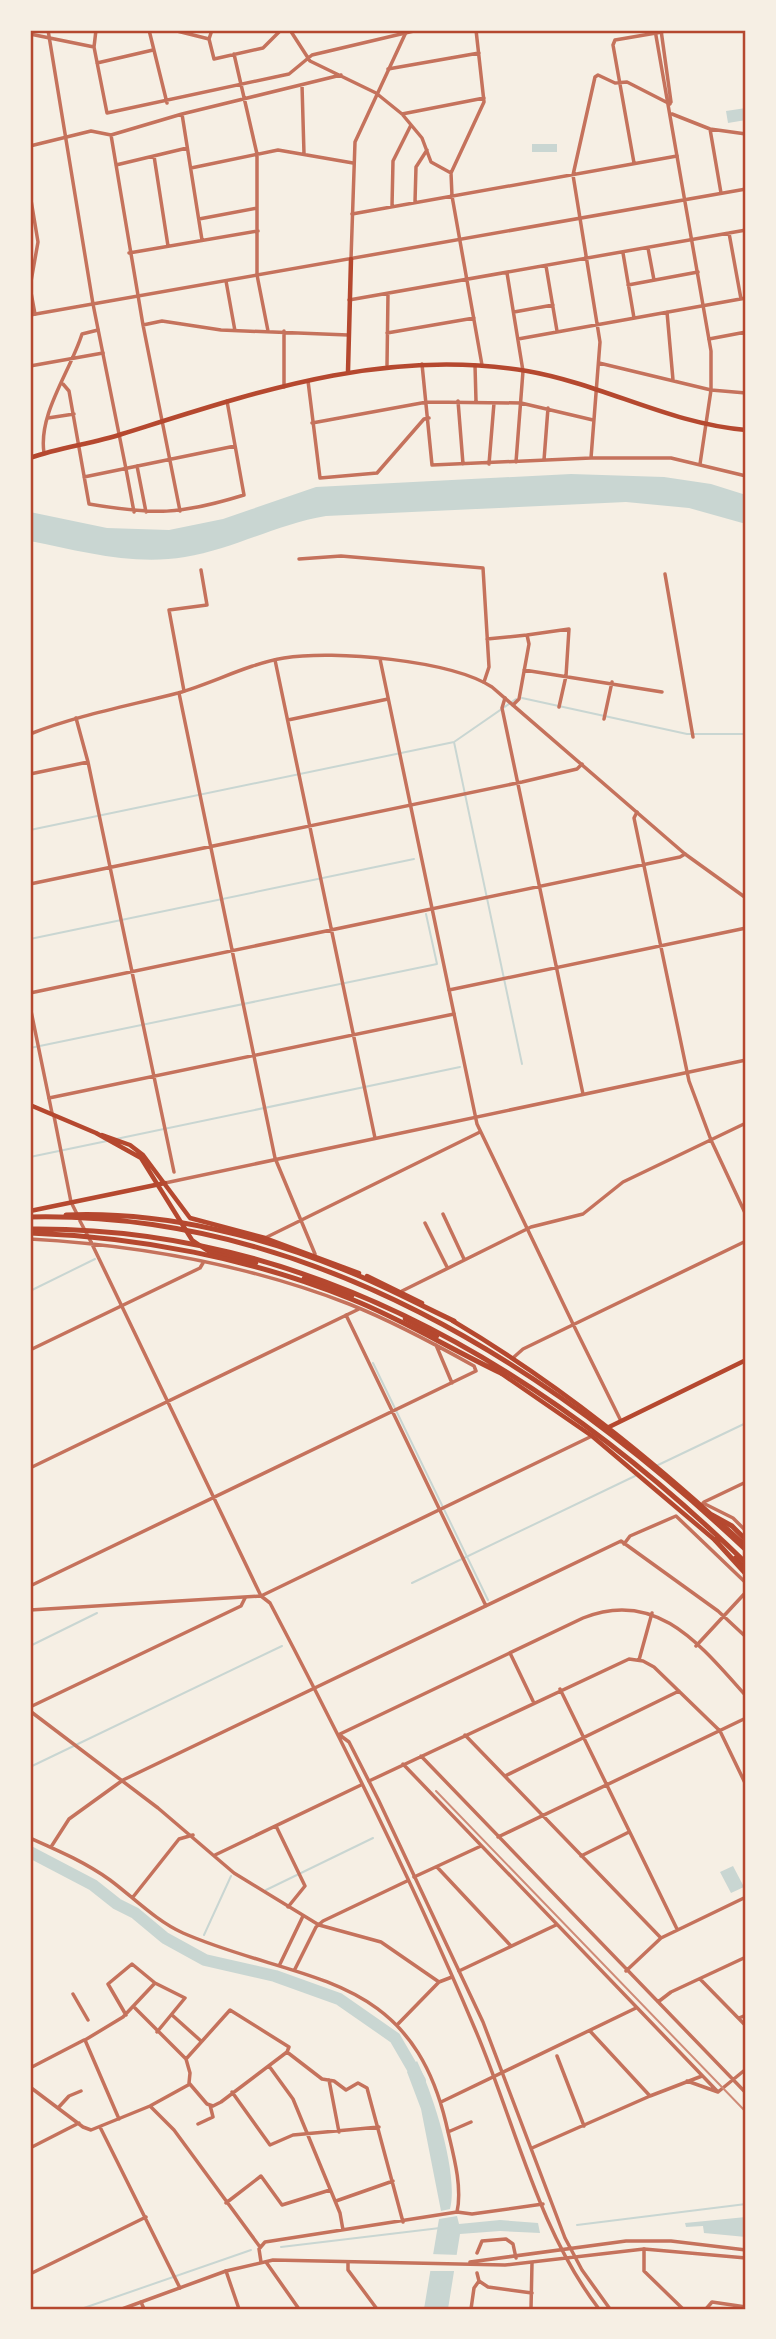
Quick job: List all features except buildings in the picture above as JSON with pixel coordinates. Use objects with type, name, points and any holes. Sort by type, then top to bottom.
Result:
[{"type":"highway","points":[[30,1217],[99,1214],[133,1217],[248,1238],[286,1248],[359,1276],[454,1321]]},
{"type":"highway","points":[[38,1217],[141,1224],[212,1237],[312,1266],[398,1300],[465,1334],[570,1402],[677,1486],[746,1548]]},
{"type":"highway","points":[[30,1231],[120,1240],[237,1262],[283,1275],[371,1308],[503,1374]]},
{"type":"highway","points":[[30,1231],[107,1231],[211,1248],[307,1275],[394,1308],[477,1352],[555,1403],[671,1492],[746,1563]]},
{"type":"highway","points":[[712,1515],[732,1526],[746,1540]]},
{"type":"highway","points":[[715,1540],[746,1574]]},
{"type":"main road","points":[[348,371],[351,259]]},
{"type":"main road","points":[[30,458],[119,435],[227,401],[348,371],[422,363],[482,365],[523,370],[596,389],[706,425],[746,430]]},
{"type":"main road","points":[[30,1105],[130,1145],[144,1155],[190,1218],[315,1254],[402,1291],[514,1357],[609,1427],[702,1503],[746,1548]]},
{"type":"main road","points":[[96,1133],[141,1158],[192,1241],[208,1251],[305,1278],[398,1315],[503,1374],[592,1436],[746,1569]]},
{"type":"main road","points":[[30,1209],[165,1183]]},
{"type":"main road","points":[[592,1436],[746,1360]]},
{"type":"street","points":[[48,30],[93,304],[134,512]]},
{"type":"street","points":[[95,30],[94,47],[107,113],[167,103],[289,74],[308,57],[418,30]]},
{"type":"street","points":[[149,30],[167,103]]},
{"type":"street","points":[[173,30],[209,39]]},
{"type":"street","points":[[212,30],[209,39],[214,59],[263,48],[281,30]]},
{"type":"street","points":[[290,30],[308,57],[376,93],[402,114],[427,150],[431,162],[451,173]]},
{"type":"street","points":[[476,30],[484,98],[451,173],[452,196],[482,365]]},
{"type":"street","points":[[351,259],[353,163],[358,133],[407,31]]},
{"type":"street","points":[[656,31],[709,339],[711,390],[699,464]]},
{"type":"street","points":[[634,164],[615,40],[662,31],[673,97],[670,104]]},
{"type":"street","points":[[30,34],[94,47]]},
{"type":"street","points":[[97,64],[154,50]]},
{"type":"street","points":[[388,69],[479,52]]},
{"type":"street","points":[[234,54],[257,154],[257,275],[268,331]]},
{"type":"street","points":[[30,146],[91,131],[111,135],[182,114],[341,75]]},
{"type":"street","points":[[591,458],[599,363],[598,324],[573,174],[594,77],[598,75],[620,83],[627,82],[670,104]]},
{"type":"street","points":[[302,85],[304,154]]},
{"type":"street","points":[[402,114],[484,98]]},
{"type":"street","points":[[182,114],[202,240]]},
{"type":"street","points":[[672,114],[710,129],[746,134]]},
{"type":"street","points":[[392,206],[393,161],[411,125]]},
{"type":"street","points":[[710,129],[721,193]]},
{"type":"street","points":[[111,135],[142,325],[180,511]]},
{"type":"street","points":[[116,165],[187,148]]},
{"type":"street","points":[[191,168],[278,150],[353,163]]},
{"type":"street","points":[[415,202],[416,167],[427,150]]},
{"type":"street","points":[[154,156],[168,246]]},
{"type":"street","points":[[352,214],[678,156]]},
{"type":"street","points":[[30,194],[38,242],[30,287],[32,315],[746,189]]},
{"type":"street","points":[[199,219],[257,208]]},
{"type":"street","points":[[349,300],[746,230]]},
{"type":"street","points":[[129,253],[258,231]]},
{"type":"street","points":[[518,339],[744,298],[729,233]]},
{"type":"street","points":[[30,242],[38,242]]},
{"type":"street","points":[[648,248],[654,281]]},
{"type":"street","points":[[623,253],[634,318]]},
{"type":"street","points":[[546,266],[557,331]]},
{"type":"street","points":[[628,285],[698,272]]},
{"type":"street","points":[[507,273],[523,370],[516,462]]},
{"type":"street","points":[[226,281],[235,331]]},
{"type":"street","points":[[387,365],[388,293]]},
{"type":"street","points":[[514,312],[553,305]]},
{"type":"street","points":[[667,312],[673,380]]},
{"type":"street","points":[[387,332],[474,318]]},
{"type":"street","points":[[142,325],[162,321],[235,331],[348,335]]},
{"type":"street","points":[[44,453],[43,442],[48,418],[75,358],[82,334],[98,330]]},
{"type":"street","points":[[284,331],[284,387]]},
{"type":"street","points":[[709,339],[746,332],[746,349]]},
{"type":"street","points":[[30,366],[103,353]]},
{"type":"street","points":[[422,363],[432,465],[643,456],[699,464],[746,476]]},
{"type":"street","points":[[599,363],[711,390],[746,393]]},
{"type":"street","points":[[475,365],[475,401]]},
{"type":"street","points":[[308,381],[320,478],[377,473],[424,419],[429,418]]},
{"type":"street","points":[[63,384],[69,391],[74,414],[89,504],[134,512],[180,511],[244,495],[227,401]]},
{"type":"street","points":[[312,423],[427,402],[458,401],[521,403],[594,421]]},
{"type":"street","points":[[458,401],[463,464]]},
{"type":"street","points":[[489,464],[494,402]]},
{"type":"street","points":[[544,460],[548,408]]},
{"type":"street","points":[[48,418],[74,414]]},
{"type":"street","points":[[84,477],[235,446]]},
{"type":"street","points":[[137,466],[146,513]]},
{"type":"street","points":[[299,559],[341,556],[483,568],[489,667],[484,682]]},
{"type":"street","points":[[201,570],[207,605],[169,610],[181,692],[210,847],[275,1158],[315,1254]]},
{"type":"street","points":[[665,574],[677,649],[683,664],[692,737]]},
{"type":"street","points":[[487,639],[569,629],[566,676],[559,707]]},
{"type":"street","points":[[513,705],[519,699],[527,635]]},
{"type":"street","points":[[30,734],[76,718],[181,692],[275,660],[310,657],[380,659],[443,669],[484,682],[685,854],[746,898]]},
{"type":"street","points":[[380,659],[480,1132],[621,1421]]},
{"type":"street","points":[[275,660],[374,1138]]},
{"type":"street","points":[[524,670],[662,692]]},
{"type":"street","points":[[604,719],[612,682]]},
{"type":"street","points":[[505,698],[502,708],[583,1094]]},
{"type":"street","points":[[288,720],[388,699]]},
{"type":"street","points":[[76,718],[111,867],[174,1172]]},
{"type":"street","points":[[30,774],[88,762]]},
{"type":"street","points":[[30,884],[519,782],[577,769],[582,764]]},
{"type":"street","points":[[637,811],[634,818],[687,1072],[711,1140],[746,1214]]},
{"type":"street","points":[[30,993],[332,932],[680,858],[685,854]]},
{"type":"street","points":[[449,990],[746,928]]},
{"type":"street","points":[[30,1006],[71,1202],[261,1596],[270,1603],[340,1734],[495,2076],[564,2258],[599,2309]]},
{"type":"street","points":[[49,1098],[454,1014]]},
{"type":"street","points":[[165,1183],[746,1060]]},
{"type":"street","points":[[402,1291],[527,1229],[583,1214],[623,1182],[746,1123]]},
{"type":"street","points":[[265,1238],[480,1132]]},
{"type":"street","points":[[443,1214],[464,1259]]},
{"type":"street","points":[[425,1223],[447,1267]]},
{"type":"street","points":[[30,1239],[91,1242],[203,1263],[304,1288],[361,1309],[436,1345],[474,1366],[476,1371],[30,1586]]},
{"type":"street","points":[[514,1357],[523,1349],[573,1324],[746,1241]]},
{"type":"street","points":[[30,1350],[200,1268],[203,1263]]},
{"type":"street","points":[[304,1288],[305,1278]]},
{"type":"street","points":[[30,1468],[361,1309]]},
{"type":"street","points":[[346,1315],[486,1606]]},
{"type":"street","points":[[436,1345],[452,1382]]},
{"type":"street","points":[[30,1611],[261,1596],[592,1436]]},
{"type":"street","points":[[702,1503],[746,1482]]},
{"type":"street","points":[[702,1503],[733,1518],[746,1531]]},
{"type":"street","points":[[624,1544],[630,1536],[676,1516],[746,1583]]},
{"type":"street","points":[[51,1847],[69,1819],[123,1780],[621,1541],[724,1616],[746,1637]]},
{"type":"street","points":[[695,1646],[746,1592]]},
{"type":"street","points":[[244,1598],[241,1606],[30,1709],[192,1835],[233,1872],[288,1908],[319,1924],[381,1942],[439,1982]]},
{"type":"street","points":[[340,1734],[600,1611],[624,1608],[652,1613],[669,1621],[746,1696]]},
{"type":"street","points":[[639,1660],[652,1613]]},
{"type":"street","points":[[510,1653],[534,1702]]},
{"type":"street","points":[[368,1781],[615,1663],[639,1660],[654,1667],[720,1731],[746,1786]]},
{"type":"street","points":[[560,1689],[677,1929]]},
{"type":"street","points":[[504,1776],[679,1691]]},
{"type":"street","points":[[498,1837],[746,1718]]},
{"type":"street","points":[[340,1734],[349,1742],[368,1781],[504,2071],[574,2256],[610,2309]]},
{"type":"street","points":[[465,1735],[661,1938]]},
{"type":"street","points":[[421,1756],[746,2093]]},
{"type":"street","points":[[403,1764],[718,2092]]},
{"type":"street","points":[[215,1855],[361,1785]]},
{"type":"street","points":[[276,1826],[305,1886],[288,1908]]},
{"type":"street","points":[[581,1856],[629,1832]]},
{"type":"street","points":[[133,1897],[179,1839],[192,1835]]},
{"type":"street","points":[[30,1838],[92,1867],[183,1933],[342,1987],[397,2025],[421,2055],[441,2102],[460,2196],[457,2212]]},
{"type":"street","points":[[414,1877],[481,1846]]},
{"type":"street","points":[[437,1867],[511,1946]]},
{"type":"street","points":[[295,1969],[319,1924],[407,1881]]},
{"type":"street","points":[[626,1971],[661,1938],[746,1896]]},
{"type":"street","points":[[280,1964],[303,1916]]},
{"type":"street","points":[[459,1971],[556,1925]]},
{"type":"street","points":[[657,2002],[746,1957]]},
{"type":"street","points":[[126,2015],[108,1984],[132,1965],[155,1983],[185,1998],[157,2032]]},
{"type":"street","points":[[397,2025],[439,1982],[452,1977]]},
{"type":"street","points":[[700,1979],[746,2026]]},
{"type":"street","points":[[30,2068],[126,2015],[155,1983]]},
{"type":"street","points":[[73,1994],[88,2020]]},
{"type":"street","points":[[135,2008],[186,2059],[190,2084],[210,2105],[213,2117],[198,2124]]},
{"type":"street","points":[[441,2102],[636,2008]]},
{"type":"street","points":[[186,2059],[230,2010],[289,2047],[287,2052],[221,2102],[210,2105]]},
{"type":"street","points":[[173,2015],[201,2041]]},
{"type":"street","points":[[738,2018],[746,2015]]},
{"type":"street","points":[[590,2031],[650,2096]]},
{"type":"street","points":[[85,2040],[119,2119]]},
{"type":"street","points":[[287,2052],[322,2079],[346,2090],[358,2082],[367,2088],[402,2222]]},
{"type":"street","points":[[557,2056],[584,2126]]},
{"type":"street","points":[[269,2066],[293,2099],[335,2202],[343,2231]]},
{"type":"street","points":[[718,2092],[746,2069]]},
{"type":"street","points":[[532,2148],[686,2080],[702,2076]]},
{"type":"street","points":[[329,2080],[339,2132]]},
{"type":"street","points":[[686,2080],[718,2092]]},
{"type":"street","points":[[30,2087],[87,2129],[100,2127],[150,2106],[190,2084]]},
{"type":"street","points":[[58,2108],[69,2096],[81,2091]]},
{"type":"street","points":[[232,2092],[270,2145],[293,2135],[379,2127]]},
{"type":"street","points":[[150,2106],[174,2130],[260,2248],[264,2261],[299,2309]]},
{"type":"street","points":[[448,2132],[471,2122]]},
{"type":"street","points":[[30,2148],[79,2123]]},
{"type":"street","points":[[100,2127],[180,2288]]},
{"type":"street","points":[[226,2203],[261,2176],[282,2204],[330,2190]]},
{"type":"street","points":[[335,2202],[393,2181]]},
{"type":"street","points":[[260,2248],[265,2242],[457,2212],[472,2214],[542,2204]]},
{"type":"street","points":[[30,2274],[146,2217]]},
{"type":"street","points":[[477,2253],[482,2241],[506,2239],[513,2244],[516,2258]]},
{"type":"street","points":[[461,2263],[656,2241],[746,2250]]},
{"type":"street","points":[[644,2249],[644,2271],[683,2309]]},
{"type":"street","points":[[122,2309],[226,2271],[264,2261],[505,2265],[644,2249],[746,2258]]},
{"type":"street","points":[[348,2262],[348,2270],[377,2309]]},
{"type":"street","points":[[531,2309],[532,2263]]},
{"type":"street","points":[[226,2271],[239,2309]]},
{"type":"street","points":[[477,2273],[479,2281],[488,2287],[532,2293]]},
{"type":"street","points":[[471,2309],[474,2288],[479,2281]]},
{"type":"street","points":[[141,2302],[144,2309]]},
{"type":"street","points":[[706,2309],[712,2302],[746,2307]]},
{"type":"shaded area","points":[[746,108],[746,120],[728,123],[726,111]]},
{"type":"shaded area","points":[[532,144],[557,144],[557,152],[532,152]]},
{"type":"shaded area","points":[[571,474],[664,477],[711,484],[746,495],[746,524],[689,508],[626,502],[326,516],[203,553],[166,559],[127,559],[30,541],[30,512],[107,528],[169,530],[223,519],[316,487]]},
{"type":"shaded area","points":[[733,1866],[744,1887],[731,1893],[720,1872]]},
{"type":"shaded area","points":[[417,2061],[437,2113],[448,2155],[452,2194],[450,2209],[441,2211],[421,2109],[407,2072]]},
{"type":"shaded area","points":[[457,2216],[459,2224],[500,2220],[538,2223],[540,2233],[500,2231],[460,2234],[448,2309],[424,2309],[439,2219]]},
{"type":"shaded area","points":[[746,2217],[746,2237],[704,2233],[703,2226],[686,2227],[685,2223]]},
{"type":"pier","points":[[430,2254],[460,2255],[457,2271],[427,2271]]},
{"type":"waterway","points":[[522,698],[687,734],[746,734]]},
{"type":"waterway","points":[[516,699],[454,742],[522,1064]]},
{"type":"waterway","points":[[30,830],[454,742]]},
{"type":"waterway","points":[[30,939],[414,859]]},
{"type":"waterway","points":[[30,1048],[437,964],[426,914]]},
{"type":"waterway","points":[[116,1139],[460,1067]]},
{"type":"waterway","points":[[30,1157],[107,1141]]},
{"type":"waterway","points":[[30,1291],[95,1259]]},
{"type":"waterway","points":[[373,1363],[488,1600]]},
{"type":"waterway","points":[[656,1466],[746,1423]]},
{"type":"waterway","points":[[412,1583],[635,1476]]},
{"type":"waterway","points":[[30,1646],[97,1613]]},
{"type":"waterway","points":[[30,1767],[282,1646]]},
{"type":"waterway","points":[[266,1890],[373,1838]]},
{"type":"waterway","points":[[30,1852],[93,1885],[117,1904],[135,1913],[165,1938],[205,1960],[275,1976],[339,1999],[395,2038],[420,2081]]},
{"type":"waterway","points":[[204,1935],[231,1876]]},
{"type":"waterway","points":[[577,2225],[746,2204]]},
{"type":"waterway","points":[[281,2247],[440,2228]]},
{"type":"waterway","points":[[81,2309],[251,2250]]},
{"type":"railway","points":[[436,1791],[746,2112]]}]
